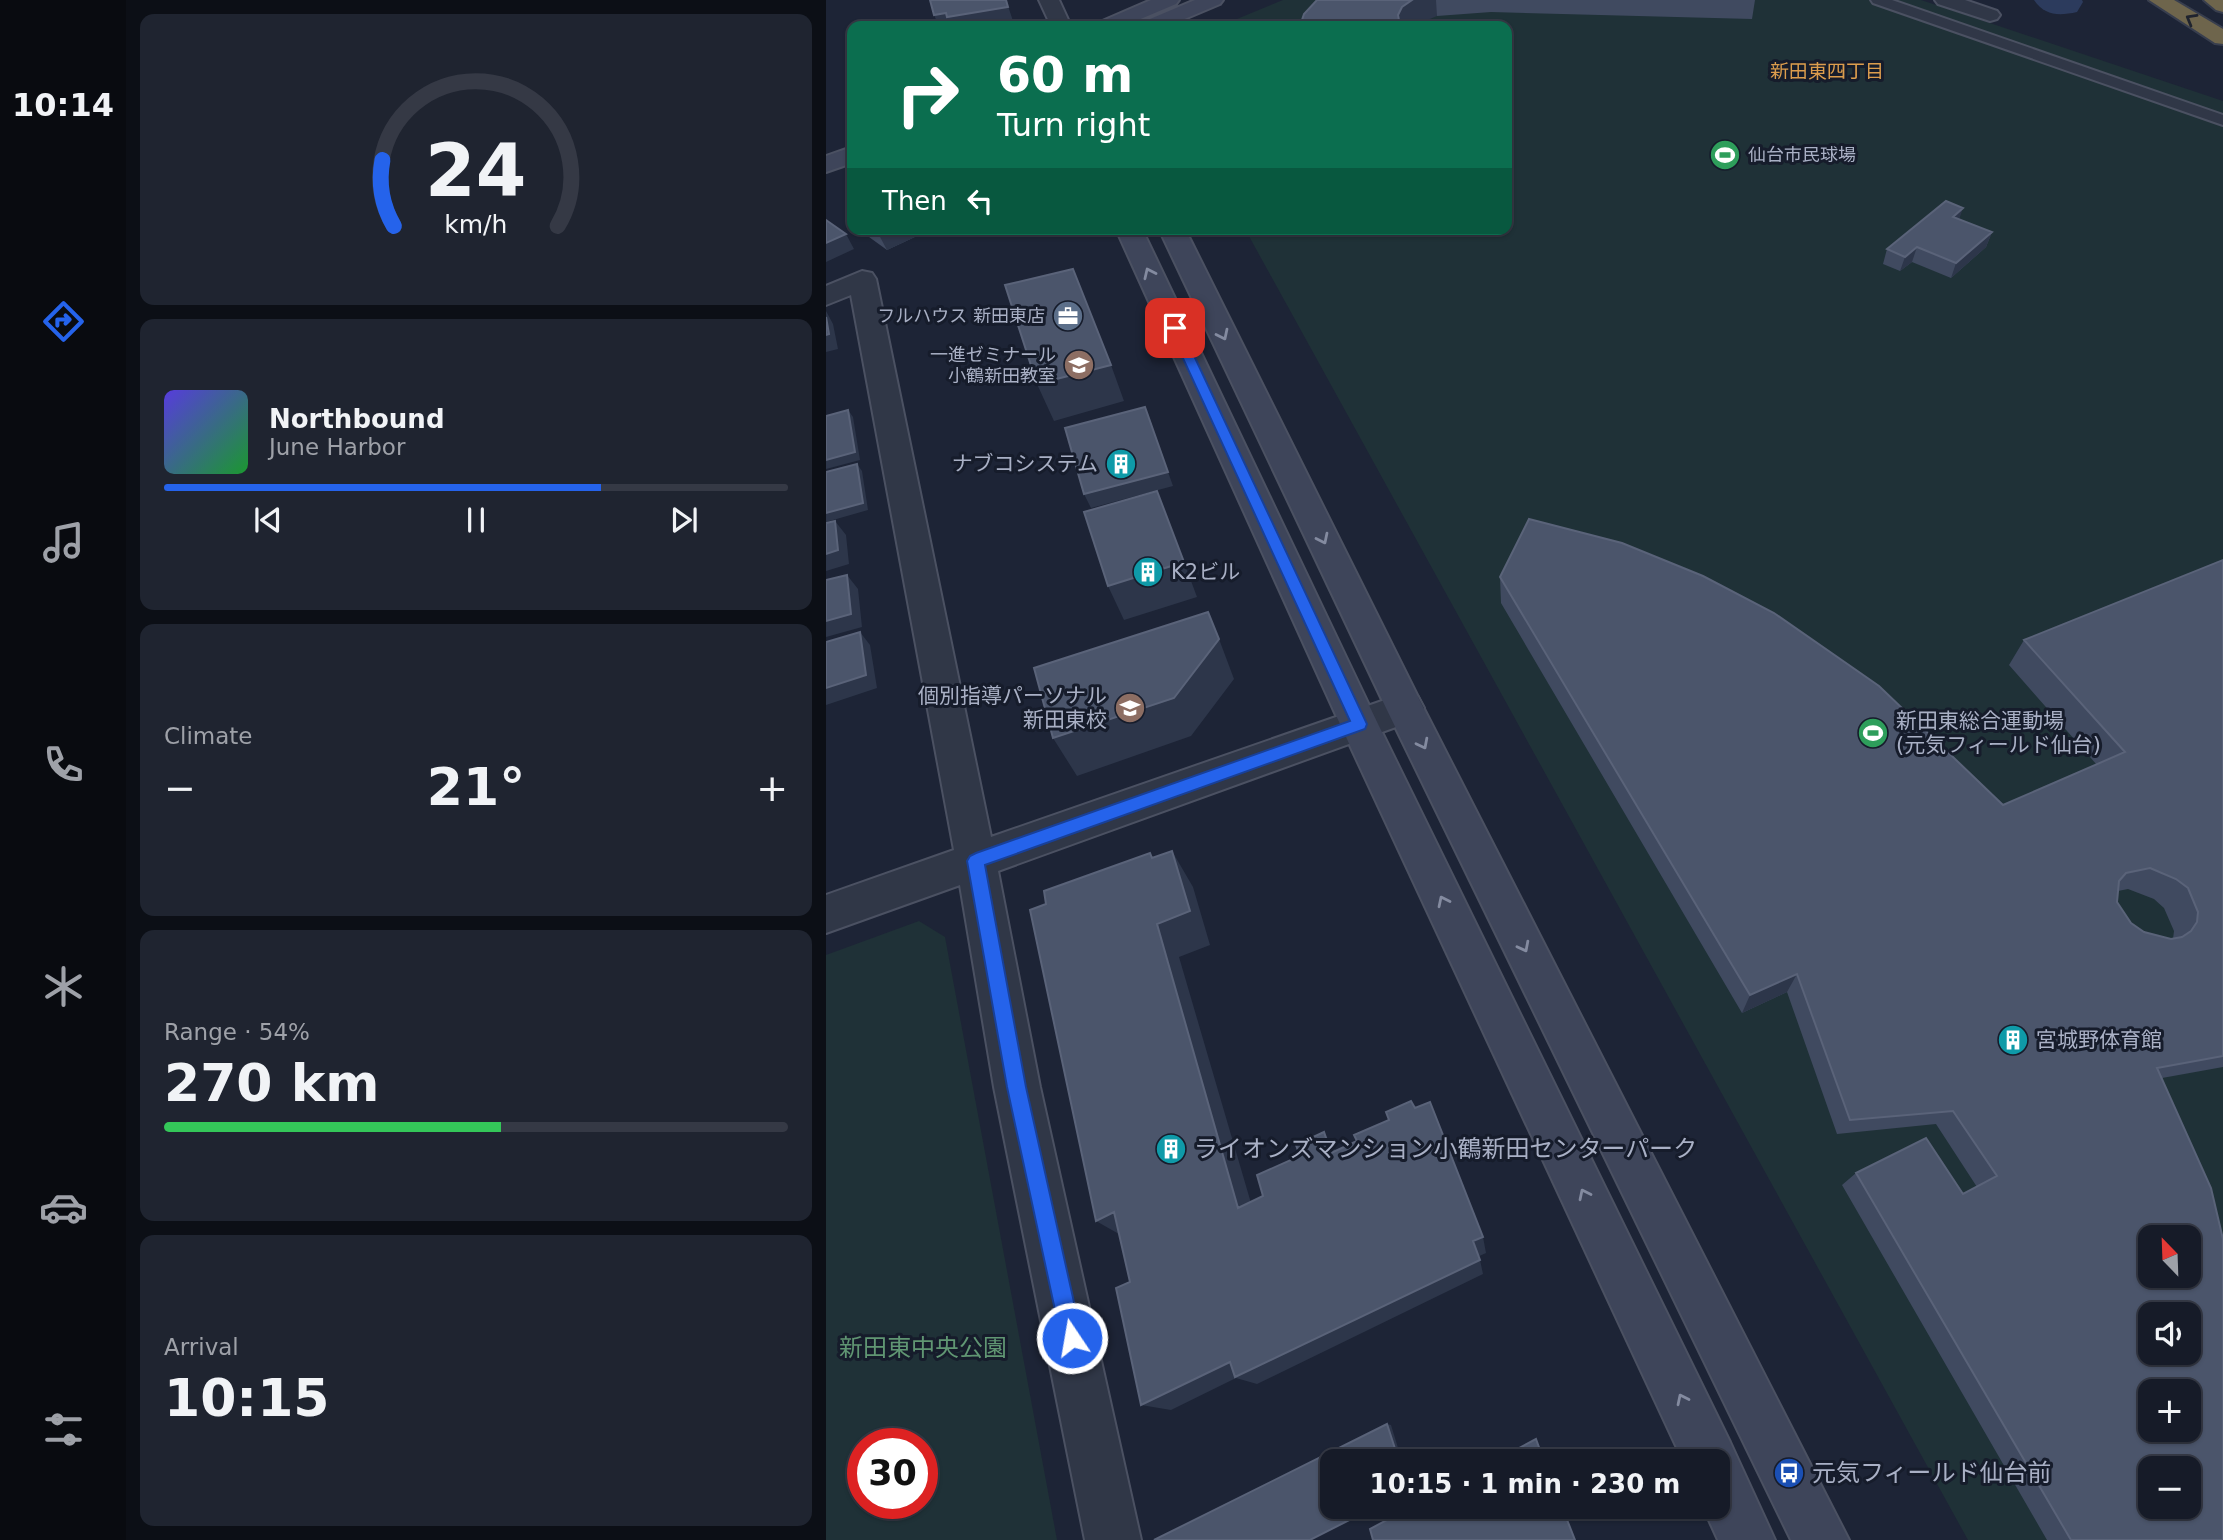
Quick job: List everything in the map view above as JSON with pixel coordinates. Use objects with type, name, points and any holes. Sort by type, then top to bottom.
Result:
[{"type":"highway","points":[[2159,0],[2223,38]]},
{"type":"highway","points":[[2214,0],[2223,6]]},
{"type":"street","points":[[1049,0],[1059,21]]},
{"type":"street","points":[[1119,21],[1169,0]]},
{"type":"street","points":[[1162,21],[1213,0]]},
{"type":"street","points":[[1945,0],[1990,15]]},
{"type":"street","points":[[826,145],[847,136]]},
{"type":"street","points":[[826,165],[847,156]]},
{"type":"street","points":[[1132,235],[1359,724],[1705,1449]]},
{"type":"street","points":[[1175,235],[1405,708],[1821,1540]]},
{"type":"street","points":[[826,296],[862,279],[976,861],[1017,1087],[1113,1540]]},
{"type":"street","points":[[826,914],[1405,708]]},
{"type":"street","points":[[1730,1503],[1747,1540]]},
{"type":"lane","points":[[1878,0],[2223,120]]},
{"type":"green space","name":"新田東総合運動場 (元気フィールド仙台)","points":[[1283,0],[1921,0],[2223,101],[2223,1540],[1968,1540],[1248,235],[1512,235],[1512,21],[1232,21]]},
{"type":"green space","name":"新田東中央公園","points":[[919,921],[945,937],[1057,1540],[826,1540],[826,955]]},
{"type":"building","points":[[930,0],[1006,0],[1008,7],[947,17],[946,13],[934,15]]},
{"type":"building","points":[[1317,0],[1412,0],[1402,7],[1398,15],[1399,21],[1302,21],[1304,14]]},
{"type":"building","points":[[1946,201],[1963,208],[1953,217],[1992,232],[1956,263],[1917,247],[1905,257],[1887,249]]},
{"type":"building","points":[[826,220],[846,234],[826,243]]},
{"type":"building","points":[[1073,269],[1111,365],[1037,384],[1005,285]]},
{"type":"building","name":"ナブコシステム","points":[[1145,407],[1168,472],[1084,494],[1065,428]]},
{"type":"building","points":[[848,410],[855,452],[826,460],[826,416]]},
{"type":"building","points":[[857,464],[863,503],[826,513],[826,472]]},
{"type":"building","points":[[1157,491],[1184,562],[1108,586],[1084,512]]},
{"type":"building","name":"宮城野体育館","points":[[1529,519],[1622,543],[1703,576],[1774,613],[1879,686],[2003,805],[2125,752],[2024,640],[2223,560],[2223,1056],[2157,1068],[2211,1188],[2223,1239],[2223,1540],[2071,1540],[1856,1173],[1926,1138],[1963,1194],[1997,1176],[1953,1111],[1850,1120],[1797,974],[1750,995],[1500,577]],"holes":[[[2150,868],[2176,879],[2188,888],[2198,912],[2197,922],[2191,931],[2182,937],[2171,939],[2144,932],[2131,923],[2117,902],[2119,881],[2126,873]]]},
{"type":"building","points":[[835,521],[838,550],[826,554],[826,523]]},
{"type":"building","points":[[847,575],[851,614],[826,621],[826,580]]},
{"type":"building","points":[[1208,612],[1219,639],[1174,698],[1053,738],[1034,668]]},
{"type":"building","points":[[860,632],[866,675],[826,688],[826,642]]},
{"type":"building","name":"ライオンズマンション小鶴新田センターパーク","points":[[1172,851],[1190,911],[1157,924],[1238,1208],[1263,1196],[1257,1175],[1300,1156],[1296,1145],[1324,1132],[1331,1153],[1357,1141],[1354,1135],[1389,1120],[1386,1112],[1411,1101],[1415,1108],[1430,1102],[1483,1237],[1473,1241],[1480,1260],[1235,1377],[1230,1362],[1141,1405],[1116,1288],[1130,1282],[1114,1212],[1096,1221],[1030,910],[1046,904],[1044,891],[1150,853],[1152,858]]},
{"type":"building","points":[[1387,1424],[1395,1449],[1337,1449]]},
{"type":"building","points":[[1536,1439],[1540,1449],[1517,1449]]},
{"type":"building","points":[[1320,1457],[1320,1519],[1351,1519],[1310,1540],[1154,1540]]},
{"type":"building","points":[[1389,1519],[1567,1519],[1575,1540],[1373,1540],[1370,1529]]},
{"type":"waterway","points":[[2056,0],[2061,2]]},
{"type":"place","name":"仙台市民球場","points":[[1725,155]]},
{"type":"place","name":"フルハウス 新田東店","points":[[1068,316]]},
{"type":"place","name":"一進ゼミナール 小鶴新田教室","points":[[1079,365]]},
{"type":"place","name":"ナブコシステム","points":[[1121,464]]},
{"type":"place","name":"K2ビル","points":[[1148,572]]},
{"type":"place","name":"個別指導パーソナル 新田東校","points":[[1130,708]]},
{"type":"place","name":"新田東総合運動場 (元気フィールド仙台)","points":[[1873,733]]},
{"type":"place","name":"宮城野体育館","points":[[2013,1040]]},
{"type":"place","name":"ライオンズマンション小鶴新田センターパーク","points":[[1171,1149]]},
{"type":"place","name":"元気フィールド仙台前","points":[[1789,1473]]},
{"type":"district","name":"新田東四丁目","points":[[1827,71]]},
{"type":"route","points":[[1072,1338],[1017,1087],[976,861],[1359,724],[1175,328]]}]
